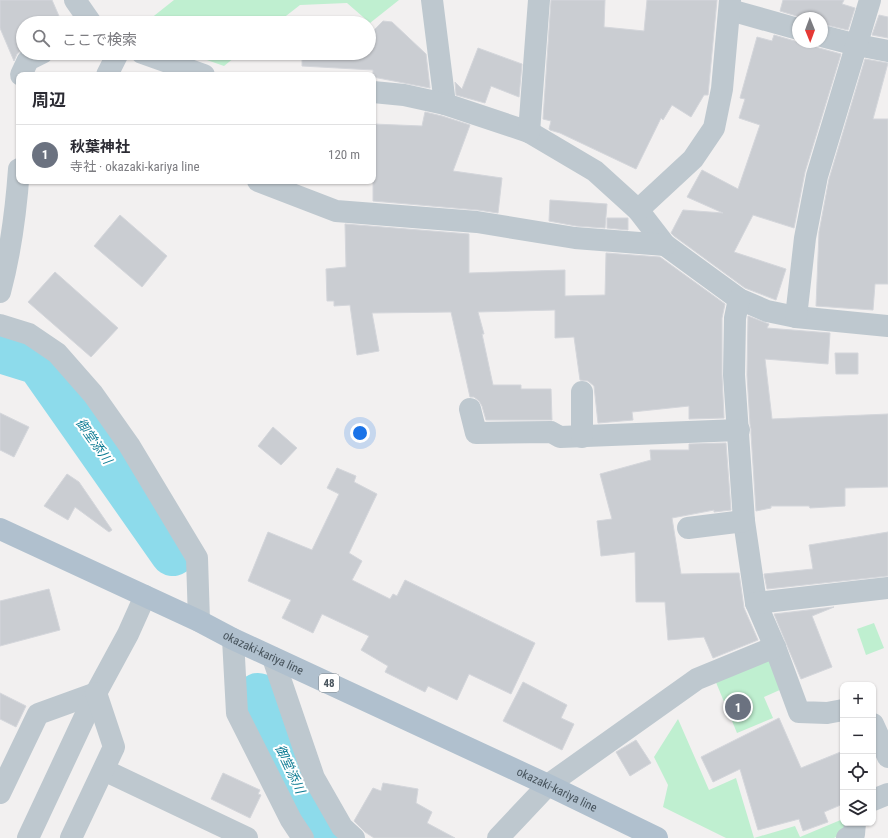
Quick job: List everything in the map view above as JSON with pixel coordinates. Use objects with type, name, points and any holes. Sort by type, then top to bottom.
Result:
[{"type":"main road","name":"okazaki-kariya line","points":[[0,529],[548,785],[657,838]]},
{"type":"street","points":[[75,0],[86,16]]},
{"type":"street","points":[[432,0],[445,104]]},
{"type":"street","points":[[529,132],[538,0]]},
{"type":"street","points":[[796,317],[805,238],[817,176],[870,0]]},
{"type":"street","points":[[638,210],[693,159],[714,128],[722,89],[730,5],[792,27]]},
{"type":"street","points":[[828,38],[888,51]]},
{"type":"street","points":[[23,72],[28,60]]},
{"type":"street","points":[[108,72],[114,60]]},
{"type":"street","points":[[162,60],[196,72]]},
{"type":"street","points":[[376,92],[404,95],[445,104],[529,132],[595,171],[638,210],[665,245],[739,299],[767,311],[796,317],[888,326]]},
{"type":"street","points":[[0,292],[8,262],[14,225],[18,184]]},
{"type":"street","points":[[266,184],[336,211],[477,222],[575,238],[665,245]]},
{"type":"street","points":[[739,299],[735,318],[734,374],[744,521],[756,603],[775,647],[799,712],[827,714],[840,711]]},
{"type":"street","points":[[0,325],[29,334],[57,353],[93,394],[129,445],[197,558],[199,621]]},
{"type":"street","points":[[582,392],[582,437]]},
{"type":"street","points":[[470,409],[476,434],[551,432],[560,438],[739,430]]},
{"type":"street","points":[[688,528],[744,521]]},
{"type":"street","points":[[756,603],[888,588]]},
{"type":"street","points":[[28,838],[96,693],[128,634],[145,596]]},
{"type":"street","points":[[233,639],[237,713],[290,820],[303,838]]},
{"type":"street","points":[[498,838],[548,785],[697,679],[775,647]]},
{"type":"street","points":[[274,658],[314,778],[342,827],[354,838]]},
{"type":"street","points":[[71,838],[114,747],[96,693]]},
{"type":"street","points":[[0,793],[38,714],[96,693]]},
{"type":"street","points":[[876,731],[888,757]]},
{"type":"street","points":[[104,770],[247,838]]},
{"type":"street","points":[[876,799],[888,794]]},
{"type":"street","points":[[847,838],[854,834],[855,826]]},
{"type":"green space","points":[[174,0],[399,0],[376,18],[376,16],[362,16],[347,3],[300,5],[286,16],[154,16]]},
{"type":"green space","points":[[207,60],[231,60],[224,66]]},
{"type":"green space","points":[[874,623],[884,648],[866,655],[857,629]]},
{"type":"green space","points":[[768,657],[782,689],[764,697],[773,718],[737,733],[715,680]]},
{"type":"green space","points":[[678,719],[709,790],[736,778],[754,838],[726,838],[663,807],[668,785],[654,757]]},
{"type":"green space","points":[[840,820],[840,826],[849,826],[848,831],[834,838],[754,838],[795,826],[800,837]]},
{"type":"building","points":[[0,0],[52,0],[59,16],[16,16],[16,56],[14,61],[0,28]]},
{"type":"building","points":[[551,0],[605,0],[604,27],[644,31],[647,0],[717,0],[708,95],[704,95],[691,117],[672,105],[663,120],[661,118],[636,169],[560,133],[550,130],[551,121],[543,119]]},
{"type":"building","points":[[783,0],[844,0],[842,4],[855,8],[848,30],[828,25],[828,12],[792,12],[792,15],[780,11]]},
{"type":"building","points":[[879,15],[888,17],[888,38],[872,35]]},
{"type":"building","points":[[383,21],[392,22],[426,54],[430,88],[376,78],[376,72],[373,72],[373,70],[302,66],[302,60],[376,60],[376,28]]},
{"type":"building","points":[[774,35],[792,40],[792,48],[819,48],[841,54],[805,172],[794,228],[753,215],[734,252],[786,269],[776,300],[745,288],[671,233],[683,210],[723,213],[687,197],[702,170],[738,189],[760,125],[739,118],[745,99],[740,98],[757,37],[772,41]]},
{"type":"building","points":[[478,48],[522,64],[519,97],[491,86],[485,103],[456,95],[455,82],[462,89]]},
{"type":"building","points":[[865,59],[888,63],[873,119],[888,119],[888,284],[875,284],[873,310],[816,306],[819,232],[829,179]]},
{"type":"building","points":[[425,112],[470,125],[453,171],[502,178],[498,213],[373,201],[373,184],[376,184],[376,124],[422,126]]},
{"type":"building","points":[[550,200],[607,204],[605,228],[576,226],[549,221]]},
{"type":"building","points":[[120,215],[167,256],[142,287],[94,246]]},
{"type":"building","points":[[607,218],[628,218],[628,230],[607,228]]},
{"type":"building","points":[[345,224],[469,234],[469,273],[565,270],[565,296],[605,295],[606,253],[660,257],[725,304],[722,318],[724,418],[689,419],[689,406],[632,412],[633,420],[598,423],[594,386],[588,381],[580,380],[574,337],[555,338],[555,310],[478,312],[484,334],[482,334],[493,385],[521,385],[521,389],[551,389],[552,420],[486,420],[479,401],[474,397],[470,397],[451,312],[372,313],[379,351],[357,355],[350,305],[334,306],[334,301],[327,301],[326,269],[346,267]]},
{"type":"building","points":[[55,272],[118,328],[91,357],[28,302]]},
{"type":"building","points":[[748,316],[769,324],[767,328],[830,333],[828,364],[765,359],[772,419],[888,414],[888,487],[845,488],[845,506],[810,508],[809,506],[771,506],[771,508],[756,511],[747,375]]},
{"type":"building","points":[[835,353],[858,353],[858,374],[836,374]]},
{"type":"building","points":[[0,413],[29,427],[14,457],[0,450]]},
{"type":"building","points":[[273,427],[297,448],[281,465],[258,446]]},
{"type":"building","points":[[726,443],[731,510],[714,512],[714,510],[672,518],[681,574],[739,573],[744,608],[758,640],[713,658],[704,637],[668,640],[665,602],[636,602],[635,552],[601,556],[597,521],[612,519],[600,474],[651,460],[650,450],[689,450],[689,444]]},
{"type":"building","points":[[337,468],[356,476],[354,482],[377,494],[349,553],[362,561],[352,580],[390,599],[393,594],[397,596],[405,580],[535,643],[511,694],[469,674],[457,700],[428,686],[425,692],[385,672],[388,666],[361,650],[369,636],[322,614],[313,633],[282,618],[291,600],[248,581],[268,532],[312,550],[339,494],[327,488]]},
{"type":"building","points":[[67,474],[79,482],[112,530],[109,532],[75,507],[68,520],[44,506]]},
{"type":"building","points":[[888,532],[888,576],[767,589],[764,574],[813,569],[809,545]]},
{"type":"building","points":[[49,589],[60,630],[0,646],[0,601]]},
{"type":"building","points":[[834,607],[812,616],[832,667],[801,679],[774,614]]},
{"type":"building","points":[[523,682],[567,705],[561,718],[574,724],[562,750],[503,721]]},
{"type":"building","points":[[0,693],[26,706],[16,727],[0,719]]},
{"type":"building","points":[[779,718],[801,768],[840,752],[840,805],[824,812],[828,822],[803,831],[799,819],[758,830],[740,769],[713,782],[701,757]]},
{"type":"building","points":[[636,740],[651,763],[630,776],[616,752]]},
{"type":"building","points":[[223,773],[260,790],[258,794],[261,795],[250,818],[211,799]]},
{"type":"building","points":[[383,783],[418,789],[416,803],[432,812],[427,823],[455,838],[374,838],[365,832],[354,821],[373,788],[381,791]]},
{"type":"waterway","name":"御堂添川","points":[[0,350],[39,362],[173,553]]},
{"type":"waterway","name":"御堂添川","points":[[258,696],[300,793],[330,838]]},
{"type":"place","name":"秋葉神社","points":[[738,707]]}]
